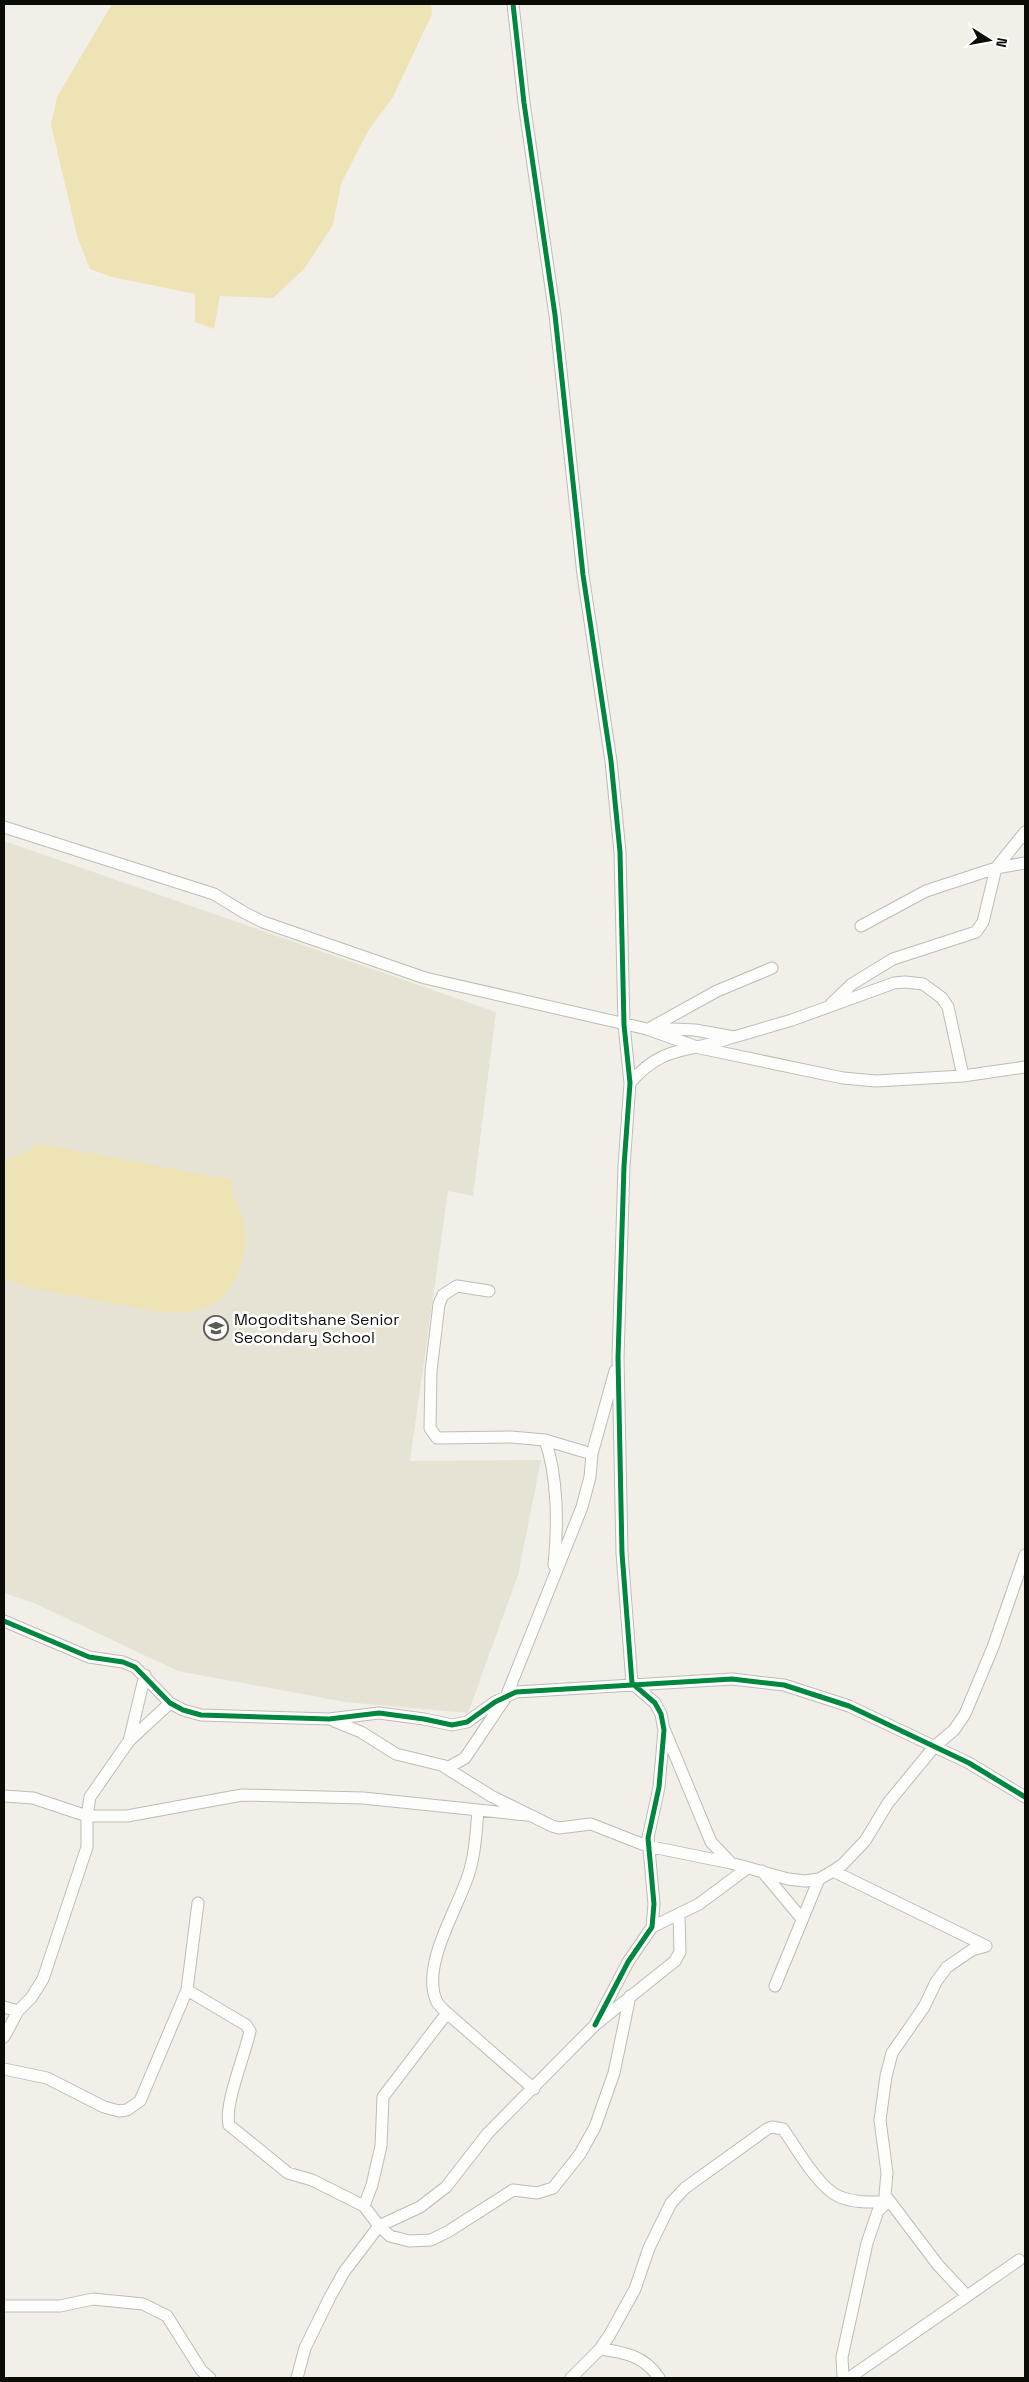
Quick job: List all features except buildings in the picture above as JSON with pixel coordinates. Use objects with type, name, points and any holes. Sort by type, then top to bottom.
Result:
[{"type":"street","points":[[513,4],[524,103],[555,315],[583,575],[611,761],[620,852],[624,1025],[630,1083],[624,1166],[618,1358],[622,1553],[632,1683]]},
{"type":"street","points":[[4,827],[214,894],[264,922],[425,978],[624,1025],[695,1030],[734,1037]]},
{"type":"street","points":[[830,1006],[852,984],[892,959],[976,932],[983,922],[996,868],[1025,832]]},
{"type":"street","points":[[861,926],[926,891],[996,868],[1025,863]]},
{"type":"street","points":[[649,1028],[717,991],[772,968]]},
{"type":"street","points":[[630,1083],[651,1062],[665,1054],[700,1048],[757,1031],[894,983],[923,984],[942,998],[948,1007],[963,1076]]},
{"type":"street","points":[[649,1028],[700,1048],[860,1080],[963,1076],[1025,1066]]},
{"type":"street","points":[[489,1291],[457,1286],[444,1295],[439,1304],[431,1371],[430,1428],[432,1434],[441,1439],[511,1437],[545,1440],[592,1454]]},
{"type":"street","points":[[443,1766],[456,1764],[465,1758],[506,1697],[582,1507],[592,1454],[618,1358]]},
{"type":"street","points":[[545,1440],[552,1460],[557,1542],[552,1582]]},
{"type":"street","points":[[329,1719],[361,1732],[396,1754],[443,1766],[491,1796],[559,1828],[586,1824],[600,1826],[647,1846],[731,1863],[746,1869],[762,1871],[788,1879],[819,1879],[842,1866],[865,1841],[888,1803],[934,1747],[954,1730],[965,1714],[993,1647],[1025,1555]]},
{"type":"street","points":[[4,1621],[89,1657],[124,1662],[135,1667],[170,1703],[183,1710],[201,1715],[329,1719],[379,1712],[424,1718],[452,1725],[460,1724],[516,1692],[732,1678],[784,1685],[849,1706],[969,1763],[1025,1797]]},
{"type":"street","points":[[129,1741],[145,1676]]},
{"type":"street","points":[[632,1683],[648,1694],[655,1703],[661,1714],[664,1730],[711,1842],[731,1863]]},
{"type":"street","points":[[4,2037],[18,2011],[32,1998],[43,1979],[87,1847],[87,1816],[90,1797],[129,1741],[170,1703]]},
{"type":"street","points":[[596,2025],[628,1962],[652,1927],[654,1904],[647,1846],[659,1787],[664,1730]]},
{"type":"street","points":[[4,1796],[33,1798],[87,1816],[127,1816],[242,1795],[363,1798],[533,1816]]},
{"type":"street","points":[[478,1811],[474,1854],[468,1876],[434,1961],[433,1986],[437,2002],[447,2013],[534,2089]]},
{"type":"street","points":[[652,1927],[699,1904],[746,1869]]},
{"type":"street","points":[[762,1871],[802,1919]]},
{"type":"street","points":[[832,1871],[986,1946],[972,1950],[947,1967],[936,1982],[924,2007],[892,2053],[886,2076],[880,2120],[887,2173],[885,2195],[887,2201],[938,2265],[967,2296]]},
{"type":"street","points":[[776,1986],[819,1879]]},
{"type":"street","points":[[4,2069],[47,2078],[104,2107],[119,2111],[128,2110],[140,2101],[187,1990],[198,1903]]},
{"type":"street","points":[[296,2378],[305,2348],[330,2297],[344,2272],[379,2226],[420,2207],[446,2187],[488,2133],[596,2025],[679,1957],[679,1914]]},
{"type":"street","points":[[187,1990],[246,2025],[250,2031],[233,2092],[228,2120],[229,2125],[288,2173],[312,2180],[364,2206],[379,2226],[390,2236],[409,2241],[431,2240],[449,2231],[513,2190],[537,2193],[553,2188],[580,2154],[595,2127],[614,2074],[630,1996]]},
{"type":"street","points":[[4,2007],[18,2011]]},
{"type":"street","points":[[364,2206],[372,2185],[381,2146],[383,2097],[447,2013]]},
{"type":"street","points":[[571,2378],[600,2349],[635,2289],[649,2248],[671,2203],[685,2188],[767,2129],[772,2127],[783,2129],[824,2184],[838,2196],[861,2202],[887,2201]]},
{"type":"street","points":[[843,2378],[842,2357],[867,2243],[878,2211],[887,2201]]},
{"type":"street","points":[[849,2378],[1019,2260]]},
{"type":"street","points":[[4,2306],[60,2306],[92,2298],[143,2304],[167,2316],[201,2370],[210,2378]]},
{"type":"street","points":[[600,2349],[622,2352],[644,2361],[652,2367],[659,2378]]},
{"type":"shaded area","points":[[112,4],[431,4],[432,14],[393,97],[368,131],[341,184],[333,225],[304,269],[273,298],[220,296],[214,329],[195,322],[195,294],[112,277],[90,269],[78,239],[51,125],[57,97]]},
{"type":"shaded area","name":"Mogoditshane Senior Secondary School","points":[[4,841],[496,1012],[473,1196],[448,1191],[410,1461],[541,1460],[518,1575],[468,1713],[345,1702],[178,1671],[34,1603],[4,1593]]},
{"type":"shaded area","points":[[35,1143],[233,1180],[232,1192],[243,1219],[245,1245],[243,1259],[238,1272],[224,1295],[214,1303],[197,1311],[160,1312],[26,1287],[4,1278],[4,1162],[34,1148]]},
{"type":"cycle path","points":[[513,4],[524,103],[555,315],[583,575],[611,761],[620,852],[624,1025],[630,1083],[624,1166],[618,1358],[622,1553],[632,1683],[655,1703],[661,1714],[664,1730],[659,1787],[648,1838],[654,1904],[652,1927],[628,1962],[595,2025]]},
{"type":"cycle path","points":[[4,1621],[89,1657],[123,1662],[135,1667],[170,1703],[183,1710],[201,1715],[329,1719],[379,1713],[452,1725],[467,1722],[495,1702],[516,1692],[732,1679],[784,1685],[849,1706],[969,1763],[1025,1797]]},
{"type":"place","name":"Mogoditshane Senior Secondary School","points":[[216,1328]]}]
